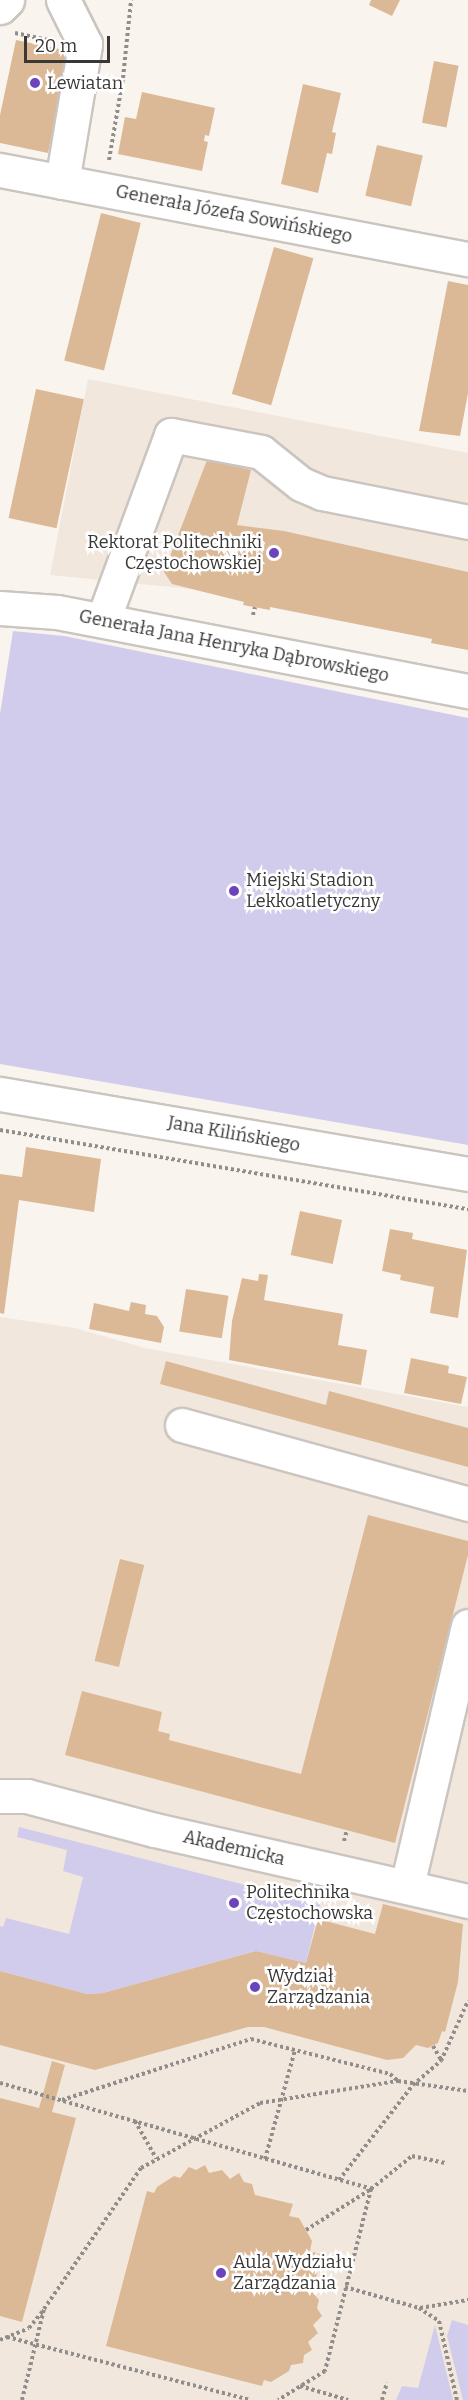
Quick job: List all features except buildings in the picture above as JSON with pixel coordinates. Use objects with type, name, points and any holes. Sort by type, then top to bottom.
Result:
[{"type":"street","points":[[62,182],[85,44],[63,0]]},
{"type":"street","name":"Generała Józefa Sowińskiego","points":[[0,170],[468,260]]},
{"type":"street","points":[[103,620],[171,435],[261,452],[301,484],[322,493],[468,522]]},
{"type":"street","name":"Generała Jana Henryka Dąbrowskiego","points":[[0,608],[103,620],[468,691]]},
{"type":"street","name":"Jana Kilińskiego","points":[[0,1094],[468,1174]]},
{"type":"street","points":[[182,1425],[468,1504]]},
{"type":"street","points":[[407,1886],[468,1626]]},
{"type":"street","name":"Akademicka","points":[[0,1796],[27,1796],[155,1830],[468,1901]]},
{"type":"path","points":[[108,166],[123,78],[131,0]]},
{"type":"path","points":[[4,13],[62,42]]},
{"type":"path","points":[[253,615],[255,607]]},
{"type":"path","points":[[0,1130],[468,1209]]},
{"type":"path","points":[[339,2180],[412,2085],[441,2061],[468,2001]]},
{"type":"path","points":[[61,2100],[251,2039],[390,2074],[398,2081]]},
{"type":"path","points":[[433,2046],[441,2061]]},
{"type":"path","points":[[264,2159],[295,2050]]},
{"type":"path","points":[[0,2340],[29,2328],[44,2310],[141,2168],[156,2158],[260,2103],[398,2081],[412,2085],[448,2085],[468,2091]]},
{"type":"path","points":[[0,2083],[370,2189]]},
{"type":"path","points":[[134,2120],[156,2158]]},
{"type":"path","points":[[306,2230],[370,2189],[412,2156],[445,2163]]},
{"type":"path","points":[[278,2400],[325,2371],[370,2189]]},
{"type":"path","points":[[345,2287],[419,2308],[439,2321],[455,2379],[457,2400]]},
{"type":"path","points":[[419,2308],[468,2300]]},
{"type":"path","points":[[22,2400],[44,2310]]},
{"type":"path","points":[[7,2337],[250,2400]]},
{"type":"path","points":[[382,2400],[387,2383]]},
{"type":"path","points":[[300,2386],[348,2400]]},
{"type":"shaded area","points":[[88,379],[468,453],[468,645],[191,589],[50,575]]},
{"type":"shaded area","name":"Miejski Stadion Lekkoatletyczny","points":[[13,631],[64,636],[468,718],[468,1145],[0,1064],[0,714]]},
{"type":"shaded area","name":"Politechnika Częstochowska","points":[[0,1317],[75,1328],[145,1348],[468,1407],[468,2400],[0,2400]]},
{"type":"shaded area","points":[[19,1827],[320,1904],[306,1963],[256,1951],[103,1993],[87,1994],[0,1971],[0,1926],[3,1927],[6,1918],[69,1934],[83,1877],[63,1871],[67,1850],[17,1837]]},
{"type":"shaded area","points":[[452,2320],[468,2325],[468,2400],[463,2400],[447,2336]]},
{"type":"shaded area","points":[[435,2325],[453,2400],[396,2400],[402,2386],[418,2388]]},
{"type":"place","name":"Lewiatan","points":[[35,83]]},
{"type":"place","name":"Rektorat Politechniki Częstochowskiej","points":[[274,553]]},
{"type":"place","name":"Miejski Stadion Lekkoatletyczny","points":[[234,891]]},
{"type":"place","name":"Politechnika Częstochowska","points":[[234,1903]]},
{"type":"place","name":"Wydział Zarządzania","points":[[255,1987]]},
{"type":"place","name":"Aula Wydziału Zarządzania","points":[[221,2273]]}]
